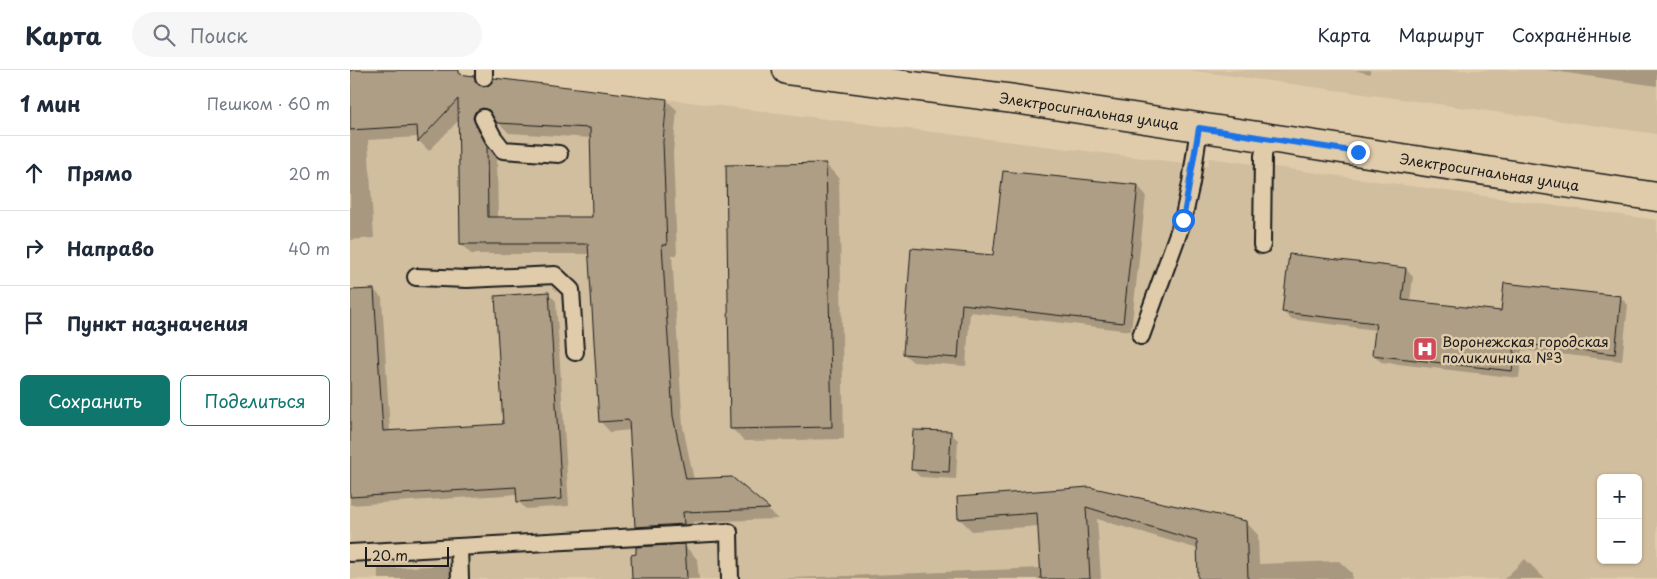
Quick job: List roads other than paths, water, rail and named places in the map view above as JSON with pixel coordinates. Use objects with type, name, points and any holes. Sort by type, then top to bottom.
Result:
[{"type":"street","name":"Электросигнальная улица","points":[[787,70],[1014,100],[1657,197]]},
{"type":"lane","points":[[483,118],[493,138],[503,150],[559,154]]},
{"type":"lane","points":[[1141,336],[1183,220],[1199,128]]},
{"type":"lane","points":[[1262,245],[1263,156],[1266,138]]},
{"type":"lane","points":[[416,278],[467,279],[555,275],[572,290],[575,352]]},
{"type":"lane","points":[[350,553],[729,532],[730,579]]},
{"type":"lane","points":[[458,547],[460,579]]},
{"type":"place","name":"Воронежская городская поликлиника №3","points":[[1425,349]]}]
